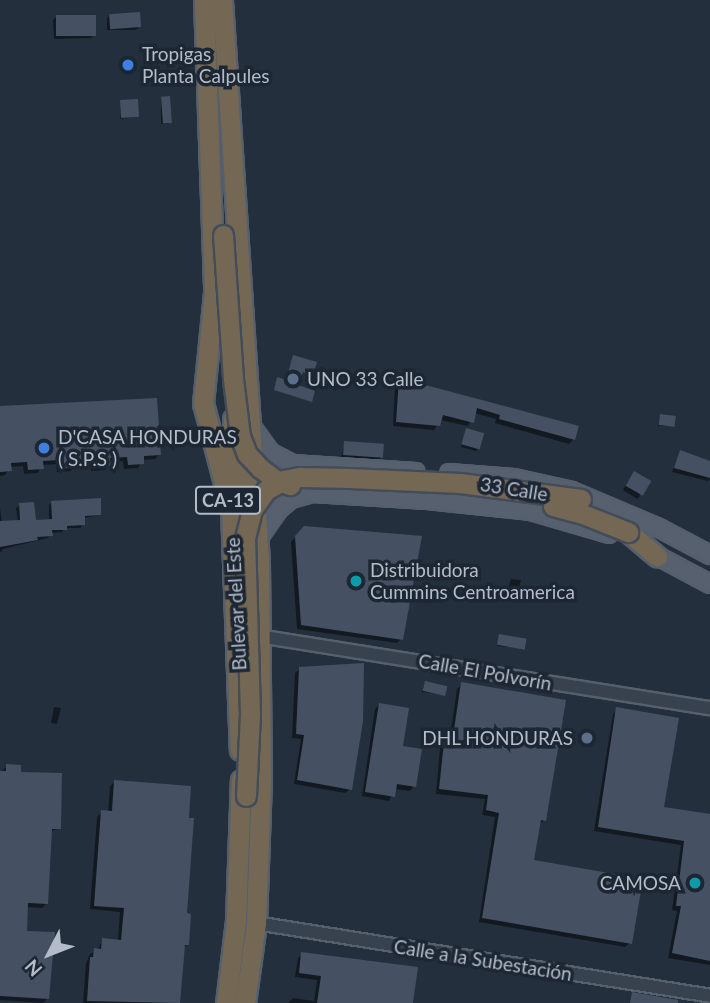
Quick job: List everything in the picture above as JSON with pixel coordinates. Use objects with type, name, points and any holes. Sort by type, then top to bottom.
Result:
[{"type":"highway","name":"Bulevar del Este","points":[[204,0],[212,181],[213,327],[203,386],[203,403],[231,510],[239,682],[240,823],[236,920],[226,1003]]},
{"type":"highway","name":"Bulevar del Este","points":[[222,0],[236,258],[251,418],[258,539],[261,780],[256,923],[245,1003]]},
{"type":"highway","points":[[212,181],[223,235],[238,430],[247,454],[267,474],[296,485],[469,494],[544,504],[580,513],[628,532],[657,556]]},
{"type":"highway","points":[[233,551],[239,526],[232,421],[236,412],[251,418]]},
{"type":"highway","points":[[240,823],[246,796],[250,714],[246,538],[252,510],[266,490],[284,480],[300,477],[349,478],[460,483],[589,500]]},
{"type":"main road","name":"33 Calle","points":[[251,418],[265,448],[278,458],[293,464],[514,478],[572,491],[659,527],[710,555]]},
{"type":"main road","points":[[321,494],[322,467]]},
{"type":"main road","name":"33 Calle","points":[[258,539],[279,509],[298,496],[321,494],[484,505],[531,511],[605,532],[710,584]]},
{"type":"street","name":"Calle El Polvorín","points":[[259,636],[710,708]]},
{"type":"street","name":"Calle a la Subestación","points":[[256,923],[710,996]]},
{"type":"building","points":[[140,12],[141,27],[110,29],[109,14]]},
{"type":"building","points":[[56,15],[96,15],[96,36],[56,36]]},
{"type":"building","points":[[170,96],[172,123],[163,124],[161,97]]},
{"type":"building","points":[[138,99],[139,117],[121,118],[120,100]]},
{"type":"building","name":"UNO 33 Calle","points":[[293,355],[317,362],[313,376],[303,372],[298,385],[315,391],[312,402],[274,390],[277,377],[286,380]]},
{"type":"building","points":[[399,378],[579,426],[575,440],[499,419],[500,415],[477,408],[474,423],[443,415],[440,426],[396,422]]},
{"type":"building","points":[[157,398],[161,455],[144,456],[144,464],[128,465],[127,457],[110,458],[111,466],[95,467],[94,459],[76,459],[77,467],[61,469],[60,460],[43,461],[44,469],[28,470],[27,462],[11,463],[12,471],[0,472],[0,406]]},
{"type":"building","points":[[660,414],[676,416],[675,427],[659,425]]},
{"type":"building","points":[[466,428],[484,433],[480,450],[461,444]]},
{"type":"building","points":[[344,441],[384,444],[383,458],[343,455]]},
{"type":"building","points":[[680,450],[710,461],[710,478],[674,468]]},
{"type":"building","points":[[634,471],[651,481],[643,496],[626,486]]},
{"type":"building","points":[[101,498],[101,515],[85,516],[85,525],[67,526],[67,530],[52,530],[53,536],[37,537],[38,540],[0,547],[0,521],[20,520],[19,503],[34,502],[36,520],[52,519],[51,501]]},
{"type":"building","name":"Distribuidora Cummins Centroamerica","points":[[304,526],[422,536],[403,640],[301,625],[295,536]]},
{"type":"building","points":[[499,634],[527,639],[525,650],[497,645]]},
{"type":"building","points":[[364,663],[363,721],[352,790],[297,780],[304,735],[296,734],[299,667]]},
{"type":"building","points":[[425,681],[447,686],[445,696],[423,691]]},
{"type":"building","points":[[461,682],[566,700],[546,821],[541,820],[534,860],[643,879],[632,944],[482,918],[499,813],[486,810],[488,795],[439,789],[444,742],[452,743]]},
{"type":"building","points":[[379,703],[409,708],[403,746],[422,749],[416,787],[397,784],[395,797],[365,792]]},
{"type":"building","points":[[616,707],[679,718],[664,807],[710,814],[710,961],[672,953],[681,906],[676,906],[684,841],[598,827]]},
{"type":"building","points":[[6,764],[21,765],[21,772],[62,773],[61,829],[52,829],[48,904],[28,903],[27,931],[55,932],[49,999],[0,996],[0,771],[6,771]]},
{"type":"building","points":[[114,780],[191,786],[189,818],[194,818],[187,913],[191,914],[189,945],[185,945],[180,1003],[87,1001],[90,957],[93,957],[94,948],[101,949],[102,938],[121,940],[124,908],[94,906],[101,810],[112,811]]},
{"type":"building","points":[[301,952],[418,967],[413,1003],[317,1003],[321,976],[299,973]]},
{"type":"building","points":[[632,992],[678,1000],[678,1003],[630,1003]]},
{"type":"place","name":"Tropigas Planta Calpules","points":[[128,65]]},
{"type":"place","name":"UNO 33 Calle","points":[[293,379]]},
{"type":"place","name":"D'CASA HONDURAS ( S.P.S )","points":[[44,448]]},
{"type":"place","name":"Distribuidora Cummins Centroamerica","points":[[356,581]]},
{"type":"place","name":"DHL HONDURAS","points":[[587,738]]},
{"type":"place","name":"CAMOSA","points":[[695,883]]}]
